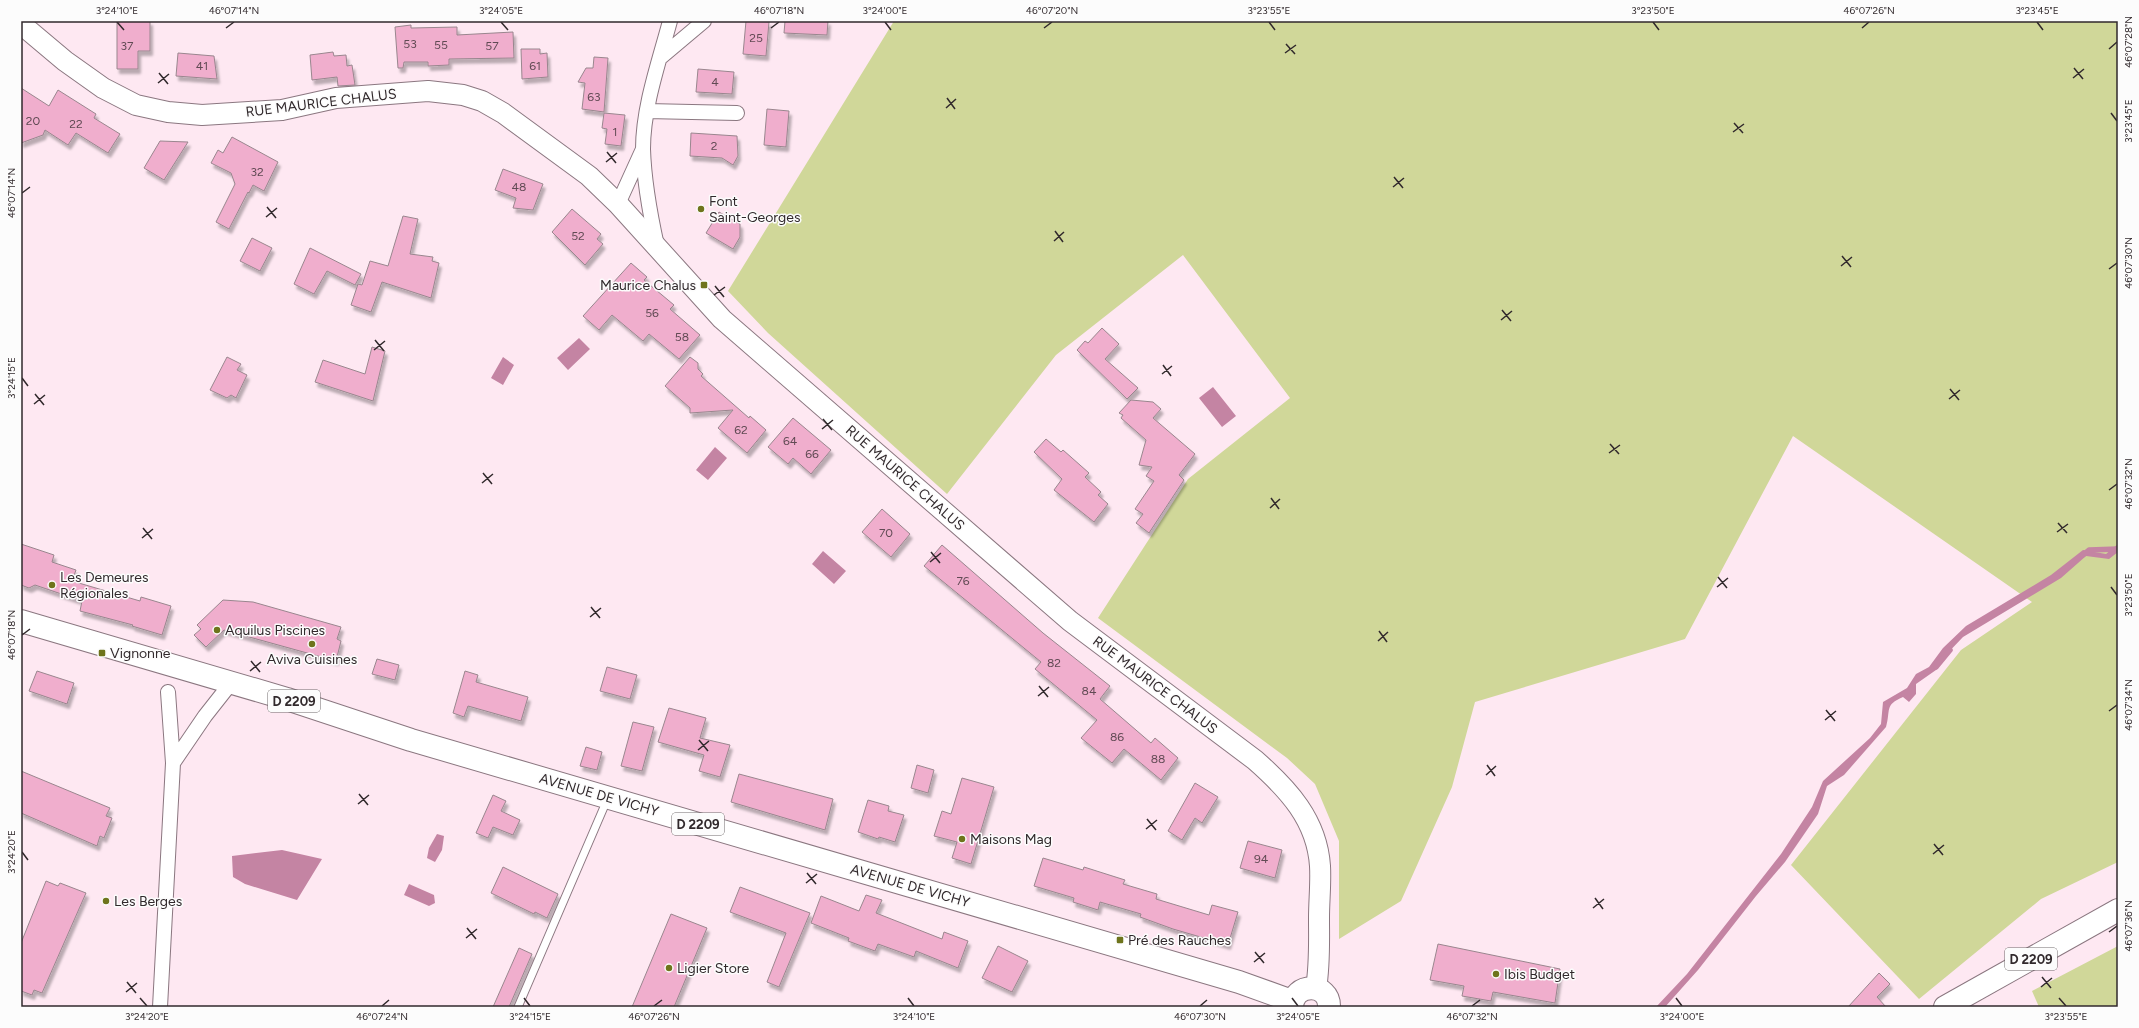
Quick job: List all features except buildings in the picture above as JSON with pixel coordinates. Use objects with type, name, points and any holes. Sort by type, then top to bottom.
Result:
[{"type":"main road","name":"AVENUE DE VICHY","points":[[21,621],[287,699],[411,740],[1239,982],[1292,1004]]},
{"type":"main road","name":"D 2209","points":[[1945,1007],[2118,910]]},
{"type":"main road","name":"D 2209","points":[[1970,1007],[2118,927]]},
{"type":"main road","points":[[1292,1004],[1301,990],[1316,988],[1323,992],[1327,997],[1330,1007]]},
{"type":"street","points":[[657,246],[649,210],[643,149],[647,111],[670,21]]},
{"type":"street","points":[[660,58],[704,21]]},
{"type":"street","name":"RUE MAURICE CHALUS","points":[[21,24],[65,61],[103,88],[136,105],[168,112],[202,115],[282,110],[336,98],[428,91],[463,95],[482,101],[503,113],[589,176],[618,204],[722,319],[1070,622],[1255,760],[1281,784],[1299,804],[1314,834],[1320,866],[1316,988]]},
{"type":"street","points":[[647,111],[737,113]]},
{"type":"street","points":[[618,204],[643,149]]},
{"type":"street","points":[[173,763],[205,716],[231,683]]},
{"type":"street","points":[[160,1007],[173,763],[168,692]]},
{"type":"lane","points":[[518,1007],[608,798]]},
{"type":"green space","points":[[894,21],[2118,21],[2118,862],[2041,899],[1919,999],[1791,865],[1961,650],[2032,602],[1793,436],[1685,639],[1475,702],[1452,787],[1401,901],[1339,939],[1339,841],[1315,784],[1287,758],[1098,618],[1188,479],[1290,398],[1183,255],[1056,355],[947,494],[768,333],[728,291]]},
{"type":"green space","points":[[2118,946],[2118,1007],[2039,1007],[2032,991]]},
{"type":"shaded area","points":[[579,338],[590,349],[568,370],[557,358]]},
{"type":"shaded area","points":[[503,357],[514,365],[503,385],[491,378]]},
{"type":"shaded area","points":[[1213,387],[1236,416],[1222,427],[1199,398]]},
{"type":"shaded area","points":[[715,447],[727,458],[708,480],[696,470]]},
{"type":"shaded area","points":[[2118,544],[2118,552],[2109,559],[2086,556],[2061,578],[1963,637],[1942,659],[1936,670],[1916,684],[1916,694],[1909,702],[1903,697],[1893,703],[1889,709],[1886,727],[1844,775],[1827,786],[1818,814],[1785,862],[1756,896],[1698,970],[1665,1007],[1656,1007],[1687,974],[1781,854],[1812,807],[1823,781],[1870,738],[1881,724],[1883,702],[1907,688],[1916,674],[1929,667],[1943,648],[1966,626],[2051,575],[2083,550],[2106,554]]},
{"type":"shaded area","points":[[823,551],[846,571],[834,584],[812,564]]},
{"type":"shaded area","points":[[437,834],[444,836],[442,850],[435,862],[427,858],[429,848]]},
{"type":"shaded area","points":[[282,850],[322,859],[297,900],[245,884],[233,877],[232,856]]},
{"type":"shaded area","points":[[409,884],[434,895],[435,903],[429,906],[404,895]]},
{"type":"waterway","points":[[2083,555],[2089,550],[2118,549]]},
{"type":"waterway","points":[[1936,667],[1950,650]]},
{"type":"place","name":"Font Saint-Georges","points":[[701,209]]},
{"type":"place","name":"Maurice Chalus","points":[[704,285]]},
{"type":"place","name":"Les Demeures Régionales","points":[[52,585]]},
{"type":"place","name":"Aquilus Piscines","points":[[217,630]]},
{"type":"place","name":"Aviva Cuisines","points":[[312,644]]},
{"type":"place","name":"Vignonne","points":[[102,653]]},
{"type":"place","name":"Maisons Mag","points":[[962,839]]},
{"type":"place","name":"Les Berges","points":[[106,901]]},
{"type":"place","name":"Pré des Rauches","points":[[1120,940]]},
{"type":"place","name":"Ligier Store","points":[[669,968]]},
{"type":"place","name":"Ibis Budget","points":[[1496,974]]}]
